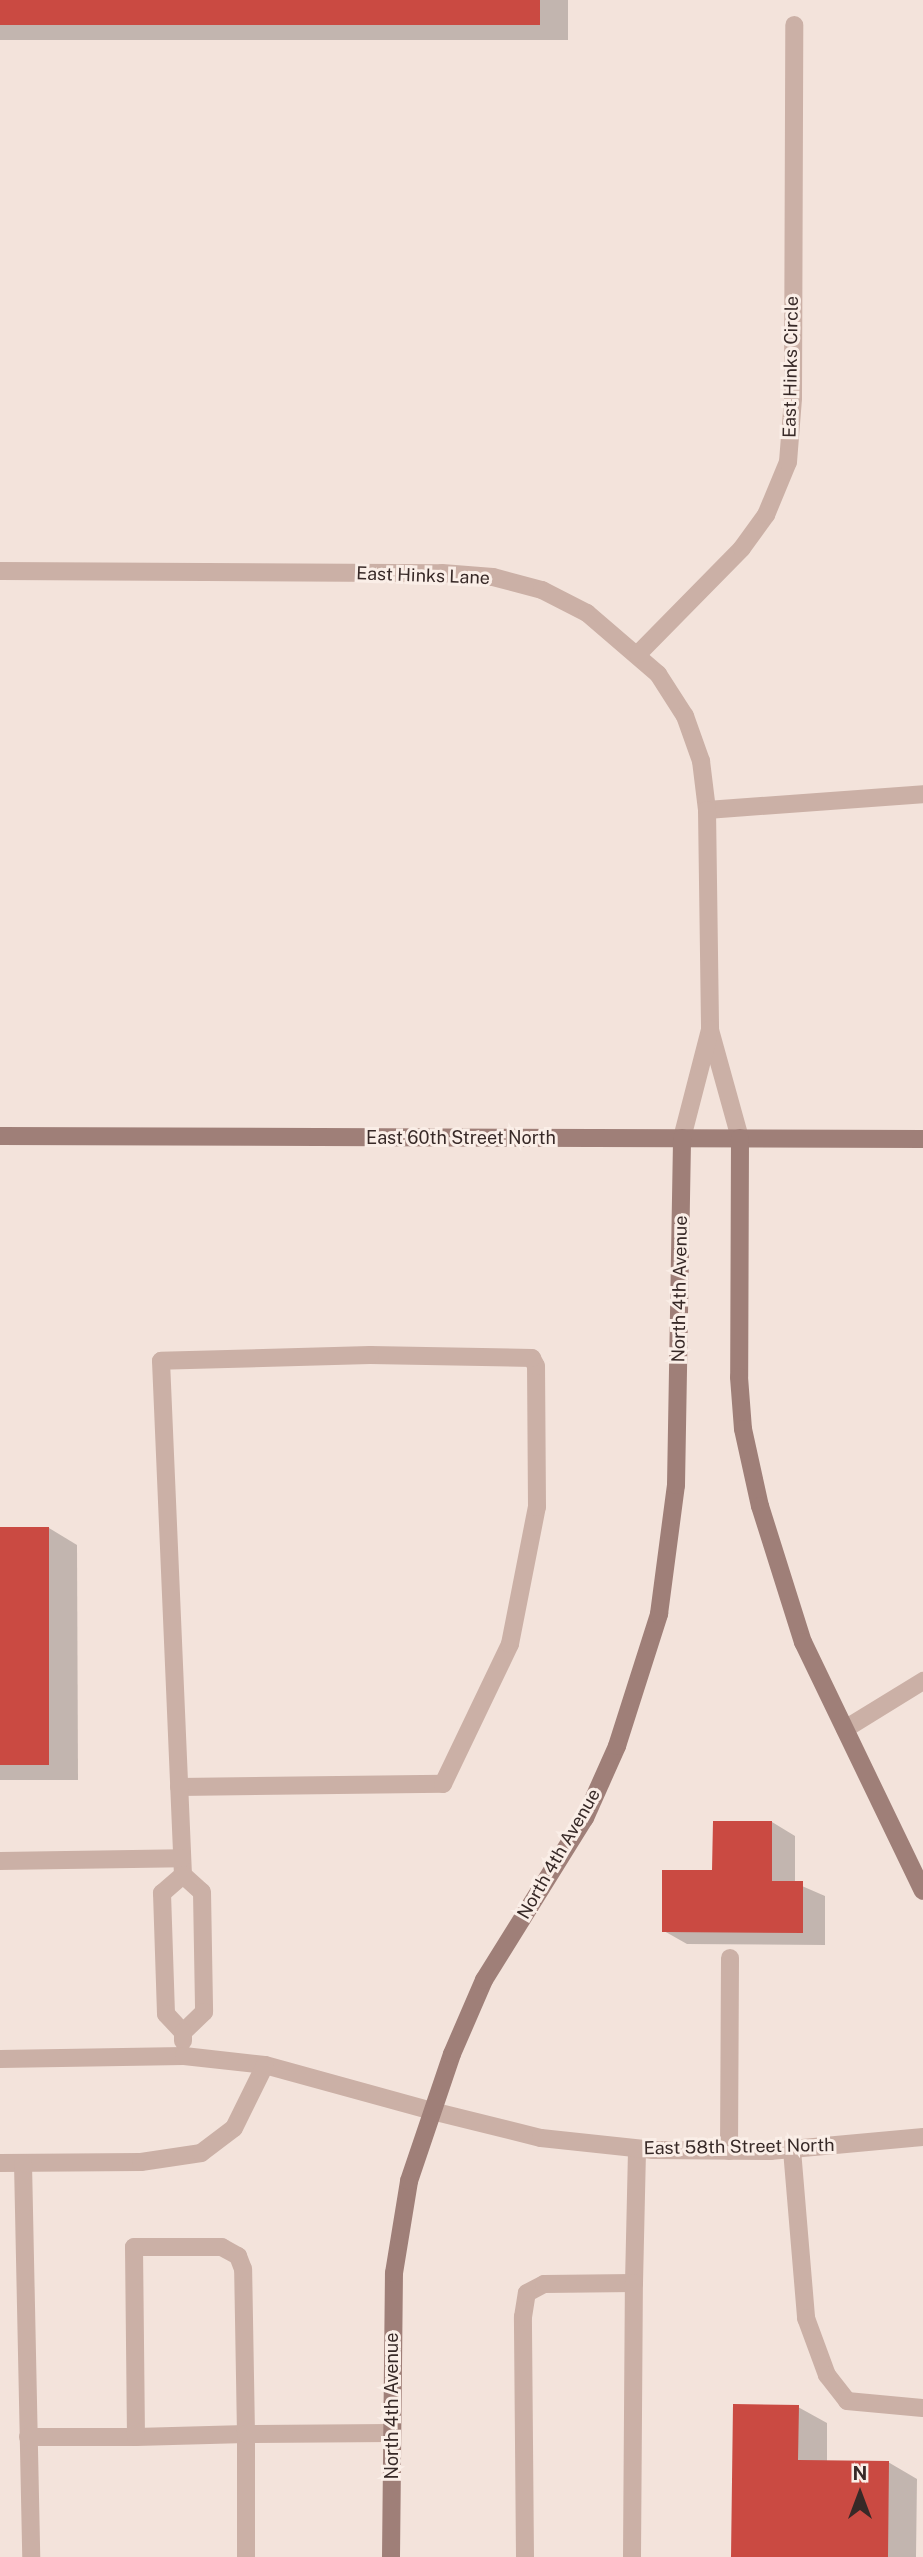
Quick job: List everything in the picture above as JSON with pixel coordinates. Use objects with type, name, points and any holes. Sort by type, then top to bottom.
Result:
[{"type":"street","name":"East Hinks Circle","points":[[638,654],[742,548],[766,515],[788,461],[793,398],[794,24]]},
{"type":"street","name":"East Hinks Lane","points":[[0,571],[493,577],[542,590],[587,612],[658,674],[685,716],[701,761],[707,810],[710,1030],[740,1138]]},
{"type":"street","points":[[707,810],[923,794]]},
{"type":"street","name":"East Hinks Lane","points":[[682,1138],[710,1030]]},
{"type":"street","name":"East 60th Street North","points":[[0,1136],[923,1139]]},
{"type":"street","name":"North 4th Avenue","points":[[391,2557],[394,2273],[409,2181],[432,2111],[484,1980],[585,1818],[617,1746],[659,1614],[676,1485],[682,1138]]},
{"type":"street","points":[[740,1138],[739,1377],[743,1429],[780,1580],[845,1730],[923,1891]]},
{"type":"street","points":[[179,1787],[443,1784],[510,1644],[537,1507],[536,1366],[532,1358],[370,1355],[161,1361],[182,1866],[202,1892],[204,2012],[183,2032]]},
{"type":"street","points":[[845,1730],[923,1681]]},
{"type":"street","points":[[0,1861],[182,1866]]},
{"type":"street","points":[[182,1866],[162,1894],[166,2014],[183,2032],[184,2056]]},
{"type":"street","points":[[729,2151],[730,1958]]},
{"type":"street","name":"East 58th Street North","points":[[0,2059],[184,2056],[265,2065],[541,2138],[637,2149],[792,2150],[923,2137]]},
{"type":"street","points":[[0,2163],[141,2162],[201,2153],[234,2128],[265,2065]]},
{"type":"street","points":[[632,2557],[637,2149]]},
{"type":"street","points":[[792,2150],[806,2318],[827,2375],[847,2401],[923,2408]]},
{"type":"street","points":[[23,2163],[31,2557]]},
{"type":"street","points":[[136,2437],[134,2247],[222,2247],[238,2256],[243,2269],[246,2557]]},
{"type":"street","points":[[525,2557],[523,2317],[527,2294],[544,2284],[634,2283]]},
{"type":"street","points":[[28,2437],[391,2433]]},
{"type":"building","points":[[0,0],[540,0],[540,25],[0,25]]},
{"type":"building","points":[[0,1527],[49,1527],[49,1765],[0,1765]]},
{"type":"building","points":[[713,1821],[772,1821],[772,1881],[803,1881],[803,1933],[662,1932],[662,1870],[712,1870]]},
{"type":"building","points":[[733,2404],[799,2405],[798,2460],[889,2461],[888,2557],[731,2557]]}]
